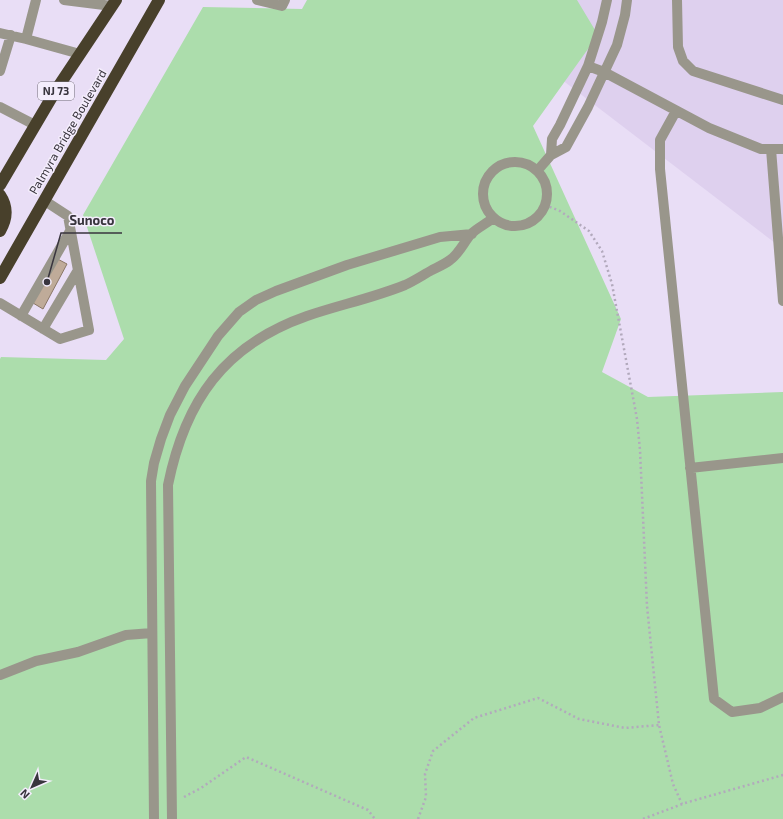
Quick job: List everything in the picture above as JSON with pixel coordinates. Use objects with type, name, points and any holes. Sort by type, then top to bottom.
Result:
[{"type":"highway","name":"Palmyra Bridge Boulevard","points":[[0,278],[159,0]]},
{"type":"highway","name":"NJ 73","points":[[0,184],[35,125],[114,3]]},
{"type":"highway","points":[[0,195],[6,211],[6,219],[0,231]]},
{"type":"street","points":[[26,39],[36,0]]},
{"type":"street","points":[[64,0],[114,3]]},
{"type":"street","points":[[257,0],[282,6],[285,0]]},
{"type":"street","points":[[551,155],[552,139],[588,66],[608,0]]},
{"type":"street","points":[[537,171],[551,155],[566,147],[588,108],[617,44],[625,15],[627,0]]},
{"type":"street","points":[[677,0],[678,47],[683,61],[693,71],[783,100]]},
{"type":"street","points":[[0,33],[80,54]]},
{"type":"street","points":[[0,71],[11,36]]},
{"type":"street","points":[[588,66],[604,72],[708,128],[761,149],[783,149]]},
{"type":"street","points":[[0,107],[35,125]]},
{"type":"street","points":[[676,111],[660,140],[660,169],[714,699],[732,712],[760,708],[783,697]]},
{"type":"street","points":[[771,149],[783,301]]},
{"type":"street","points":[[511,162],[522,163],[537,171],[544,180],[548,191],[547,202],[545,205],[540,216],[532,222],[521,226],[510,227],[503,225],[493,218],[485,206],[482,194],[485,182],[494,169],[511,162]]},
{"type":"street","points":[[0,303],[60,339],[89,330],[68,216],[45,201]]},
{"type":"street","points":[[172,819],[168,485],[175,454],[197,400],[212,380],[228,364],[247,346],[266,333],[308,315],[405,285],[451,260],[472,234],[493,218]]},
{"type":"street","points":[[21,316],[70,231]]},
{"type":"street","points":[[154,819],[151,481],[154,463],[161,440],[173,409],[185,386],[218,336],[239,312],[256,300],[276,291],[347,265],[440,236],[472,234]]},
{"type":"street","points":[[43,329],[78,270]]},
{"type":"street","points":[[690,468],[783,458]]},
{"type":"street","points":[[0,675],[36,661],[78,652],[126,635],[152,633]]},
{"type":"path","points":[[545,205],[560,211],[589,231],[602,251],[612,284],[637,419],[645,544],[646,606],[659,725],[673,784],[682,804]]},
{"type":"path","points":[[418,819],[426,797],[425,774],[433,751],[474,718],[538,698],[579,718],[625,728],[659,725]]},
{"type":"path","points":[[183,804],[183,797],[201,788],[246,757],[368,810],[375,819]]},
{"type":"path","points":[[643,819],[682,804],[783,775]]},
{"type":"shaded area","points":[[517,0],[783,0],[783,236],[775,243],[536,60]]},
{"type":"green space","points":[[307,0],[577,0],[598,35],[533,126],[621,319],[602,372],[648,397],[783,392],[783,819],[0,819],[0,359],[1,357],[106,360],[124,339],[83,215],[203,7],[302,9]]},
{"type":"building","points":[[52,256],[67,264],[43,309],[28,300]]},
{"type":"place","name":"Sunoco","points":[[47,282]]}]
